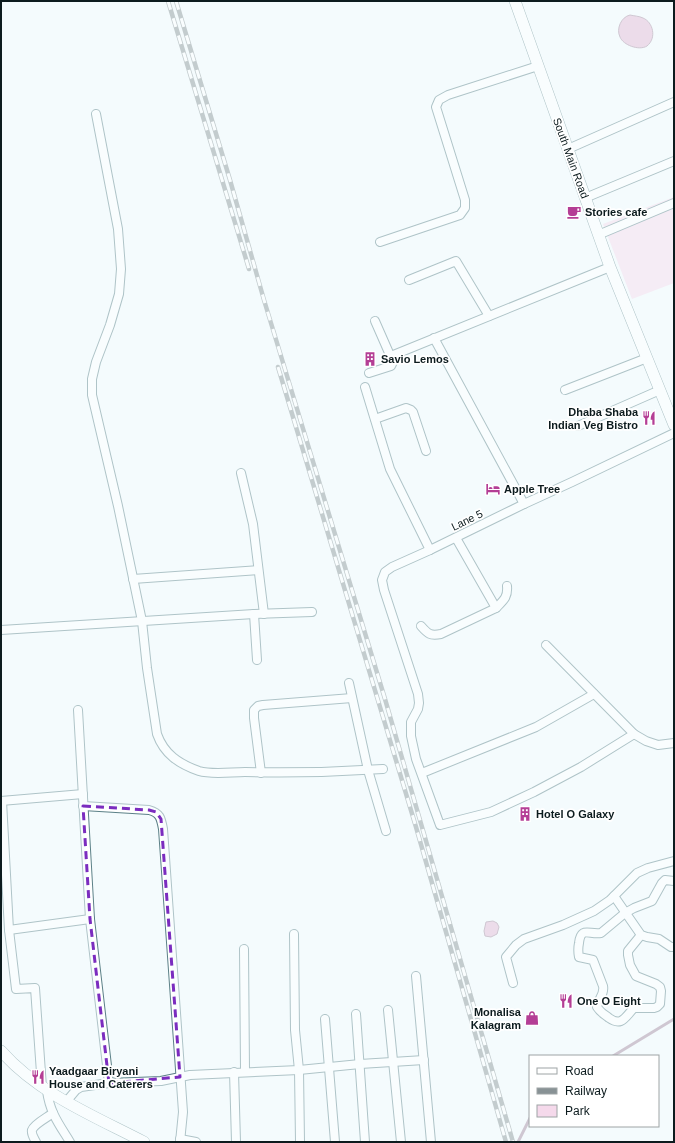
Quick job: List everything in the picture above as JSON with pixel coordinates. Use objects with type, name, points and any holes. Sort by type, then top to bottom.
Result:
[{"type":"main road","name":"South Main Road","points":[[515,1],[598,235],[674,425]]},
{"type":"main road","points":[[3,1058],[27,1077],[66,1102],[144,1142]]},
{"type":"street","points":[[380,242],[460,215],[465,208],[465,200],[436,107],[439,100],[448,95],[538,66]]},
{"type":"street","points":[[568,149],[674,102]]},
{"type":"street","points":[[96,114],[118,229],[121,269],[119,294],[93,373],[92,395],[118,506],[142,621],[147,668],[157,734],[160,743],[167,753],[180,762],[200,771],[261,772],[383,769]]},
{"type":"street","points":[[585,198],[674,161]]},
{"type":"street","points":[[598,235],[674,203]]},
{"type":"street","points":[[409,280],[456,261],[489,316]]},
{"type":"street","points":[[391,356],[610,267]]},
{"type":"street","points":[[369,373],[391,366],[393,362],[375,321]]},
{"type":"street","points":[[434,338],[524,504]]},
{"type":"street","points":[[565,390],[647,358]]},
{"type":"street","points":[[365,387],[390,469],[430,550]]},
{"type":"street","points":[[578,426],[660,390]]},
{"type":"street","points":[[375,419],[406,408],[411,410],[426,451]]},
{"type":"street","name":"Lane 5","points":[[422,773],[416,759],[411,736],[411,722],[418,709],[419,703],[418,694],[384,590],[382,580],[385,572],[392,567],[456,538],[674,433]]},
{"type":"street","points":[[241,473],[253,524],[264,614]]},
{"type":"street","points":[[456,538],[496,608]]},
{"type":"street","points":[[133,578],[258,570]]},
{"type":"street","points":[[421,626],[428,634],[442,634],[496,608],[504,601],[508,593],[507,586]]},
{"type":"street","points":[[1,630],[254,614],[312,612]]},
{"type":"street","points":[[254,614],[257,660]]},
{"type":"street","points":[[546,645],[634,734],[646,741],[658,745],[674,743]]},
{"type":"street","points":[[349,683],[368,770],[386,832]]},
{"type":"street","points":[[594,694],[536,727],[422,773],[440,825],[491,812],[534,792],[581,767],[634,734]]},
{"type":"street","points":[[261,772],[254,718],[254,710],[258,706],[352,698]]},
{"type":"street","points":[[78,710],[90,919],[109,1083]]},
{"type":"street","points":[[70,1142],[48,1103],[45,1089],[35,988],[16,989],[9,930],[4,912],[1,801],[83,794]]},
{"type":"street","points":[[83,806],[149,810],[156,812],[161,819],[164,837],[183,1112],[180,1141],[196,1142]]},
{"type":"street","points":[[513,983],[506,957],[516,945],[524,939],[594,911],[614,896],[637,873],[648,868],[674,861]]},
{"type":"street","points":[[641,935],[628,951],[630,965],[636,976],[660,987],[660,1004],[654,1008],[634,1008],[623,1020],[615,1022],[599,1011],[597,1007],[604,990],[593,960],[579,957],[580,937],[582,933],[585,932],[596,934],[601,933],[625,913],[652,900],[665,880],[674,881]]},
{"type":"street","points":[[614,896],[641,935],[659,939],[671,947],[674,947]]},
{"type":"street","points":[[9,930],[90,919]]},
{"type":"street","points":[[294,934],[295,1030],[299,1070],[300,1142]]},
{"type":"street","points":[[244,950],[245,1071]]},
{"type":"street","points":[[416,976],[431,1142]]},
{"type":"street","points":[[388,1010],[400,1142]]},
{"type":"street","points":[[356,1014],[365,1142]]},
{"type":"street","points":[[325,1019],[335,1142]]},
{"type":"street","points":[[66,1102],[76,1090],[81,1087],[109,1083],[162,1081],[190,1075],[245,1071],[299,1070],[424,1060]]},
{"type":"street","points":[[234,1072],[236,1142]]},
{"type":"street","points":[[36,1142],[32,1129],[35,1125],[53,1113]]},
{"type":"highlighted area","points":[[83,806],[149,810],[156,812],[161,819],[180,1077],[109,1083],[90,919]]},
{"type":"green space","points":[[674,197],[674,283],[632,299],[603,224]]},
{"type":"shaded area","points":[[630,15],[643,18],[649,23],[653,35],[647,46],[640,48],[628,45],[620,37],[620,24],[624,18]]},
{"type":"shaded area","points":[[493,921],[497,923],[499,927],[497,934],[491,937],[485,936],[484,931],[486,922]]},
{"type":"waterway","points":[[615,1055],[674,1019]]},
{"type":"waterway","points":[[518,1142],[529,1120]]},
{"type":"railway","points":[[168,1],[249,269]]},
{"type":"railway","points":[[176,1],[230,180],[264,300],[385,699],[513,1142]]},
{"type":"railway","points":[[278,367],[416,827],[506,1142]]},
{"type":"place","name":"Stories cafe","points":[[574,212]]},
{"type":"place","name":"Savio Lemos","points":[[370,359]]},
{"type":"place","name":"Dhaba Shaba Indian Veg Bistro","points":[[649,418]]},
{"type":"place","name":"Apple Tree","points":[[493,489]]},
{"type":"place","name":"Hotel O Galaxy","points":[[525,814]]},
{"type":"place","name":"One O Eight","points":[[566,1001]]},
{"type":"place","name":"Monalisa Kalagram","points":[[532,1018]]},
{"type":"place","name":"Yaadgaar Biryani House and Caterers","points":[[38,1077]]}]
